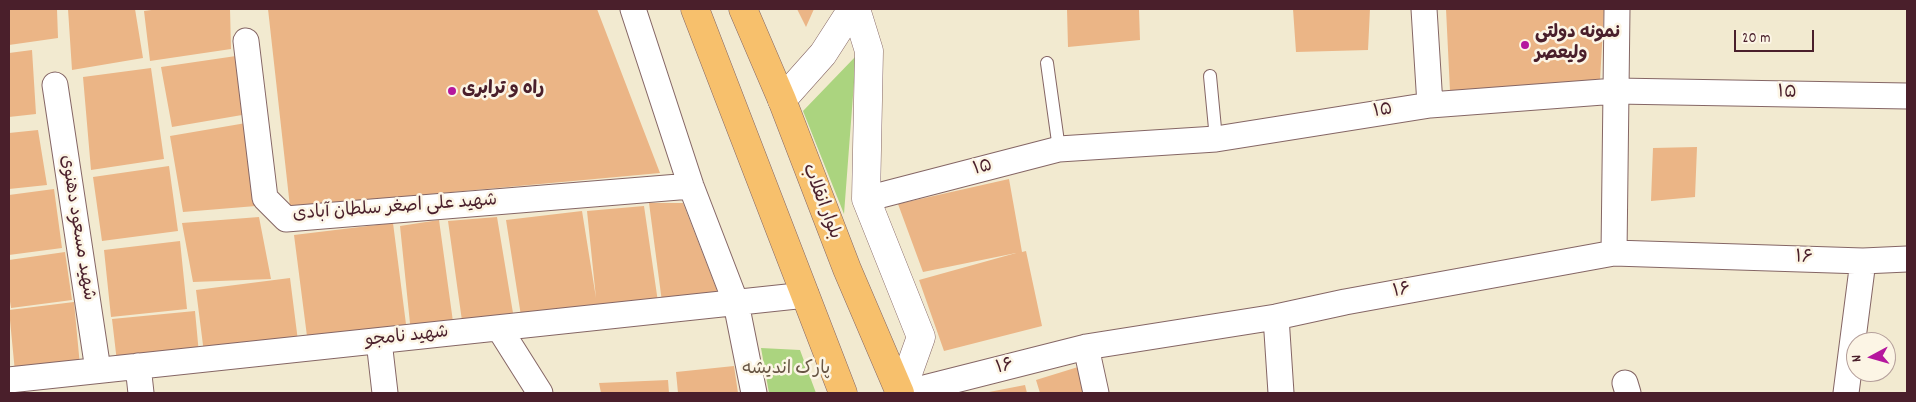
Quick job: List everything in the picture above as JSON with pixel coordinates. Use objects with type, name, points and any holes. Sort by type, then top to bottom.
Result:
[{"type":"main road","points":[[695,9],[843,393]]},
{"type":"main road","name":"بلوار انقلاب","points":[[743,9],[782,100],[846,269],[902,393]]},
{"type":"street","points":[[633,9],[691,186],[736,303],[754,393]]},
{"type":"street","points":[[782,100],[823,54],[852,9]]},
{"type":"street","points":[[856,9],[869,51],[866,199],[920,337],[902,393]]},
{"type":"street","points":[[1424,9],[1430,105]]},
{"type":"street","points":[[1614,253],[1617,9]]},
{"type":"street","name":"شهید علی اصغر سلطان آبادی","points":[[246,41],[265,198],[286,219],[691,186]]},
{"type":"street","name":"شهید مسعود دهنوی","points":[[54,85],[98,370]]},
{"type":"street","name":"۱۵","points":[[866,199],[1059,149],[1216,138],[1430,105],[1616,91],[1907,96]]},
{"type":"street","name":"۱۶","points":[[902,393],[1086,347],[1276,318],[1345,302],[1614,253],[1863,261],[1907,258]]},
{"type":"street","points":[[1846,393],[1863,261]]},
{"type":"street","name":"شهید نامجو","points":[[9,380],[806,295]]},
{"type":"street","points":[[1276,318],[1281,393]]},
{"type":"street","points":[[499,328],[540,393]]},
{"type":"street","points":[[379,340],[385,393]]},
{"type":"street","points":[[1086,347],[1096,393]]},
{"type":"street","points":[[138,366],[141,393]]},
{"type":"lane","points":[[1047,63],[1059,149]]},
{"type":"lane","points":[[1210,76],[1216,138]]},
{"type":"green space","points":[[856,56],[844,214],[803,111]]},
{"type":"green space","name":"پارک اندیشه","points":[[761,348],[800,350],[816,393],[769,393]]},
{"type":"building","points":[[9,9],[57,9],[58,38],[9,45]]},
{"type":"building","points":[[68,9],[135,9],[143,58],[72,70]]},
{"type":"building","points":[[159,9],[230,9],[231,49],[150,61],[144,11]]},
{"type":"building","name":"راه و ترابری","points":[[268,9],[597,9],[660,173],[290,207]]},
{"type":"building","points":[[797,9],[814,9],[806,27]]},
{"type":"building","points":[[1067,9],[1139,9],[1140,40],[1068,47]]},
{"type":"building","points":[[1293,9],[1370,9],[1368,50],[1296,52]]},
{"type":"building","name":"نمونه دولتی ولیعصر","points":[[1446,9],[1604,9],[1600,81],[1450,91]]},
{"type":"building","points":[[32,50],[36,114],[9,117],[9,53]]},
{"type":"building","points":[[236,56],[242,115],[172,127],[161,67]]},
{"type":"building","points":[[151,68],[164,159],[91,170],[83,77]]},
{"type":"building","points":[[246,123],[256,206],[183,212],[170,136]]},
{"type":"building","points":[[38,130],[47,185],[9,189],[9,133]]},
{"type":"building","points":[[1697,147],[1695,197],[1651,201],[1653,148]]},
{"type":"building","points":[[169,166],[178,231],[102,241],[93,177]]},
{"type":"building","points":[[1009,179],[1022,252],[1026,251],[1042,326],[944,351],[919,280],[1016,253],[923,272],[898,204]]},
{"type":"building","points":[[54,189],[62,248],[9,255],[9,195]]},
{"type":"building","points":[[649,203],[683,203],[720,298],[662,302]]},
{"type":"building","points":[[644,206],[658,302],[521,316],[506,220],[582,211],[596,298],[587,211]]},
{"type":"building","points":[[259,217],[271,279],[193,282],[182,223]]},
{"type":"building","points":[[497,217],[514,319],[463,328],[448,221]]},
{"type":"building","points":[[439,220],[454,329],[411,333],[400,226]]},
{"type":"building","points":[[393,223],[407,332],[308,344],[294,235]]},
{"type":"building","points":[[180,241],[187,309],[111,317],[104,250]]},
{"type":"building","points":[[65,252],[72,300],[11,308],[9,260]]},
{"type":"building","points":[[290,278],[298,341],[204,353],[196,290]]},
{"type":"building","points":[[74,302],[80,366],[15,372],[9,310]]},
{"type":"building","points":[[195,311],[199,354],[117,362],[112,319]]},
{"type":"building","points":[[734,366],[738,393],[678,393],[676,372]]},
{"type":"building","points":[[1078,367],[1085,393],[1040,393],[1036,380]]},
{"type":"building","points":[[668,380],[669,393],[601,393],[599,383]]},
{"type":"building","points":[[1025,385],[1027,393],[989,393],[989,392]]},
{"type":"place","name":"نمونه دولتی ولیعصر","points":[[1525,45]]},
{"type":"place","name":"راه و ترابری","points":[[452,91]]}]
